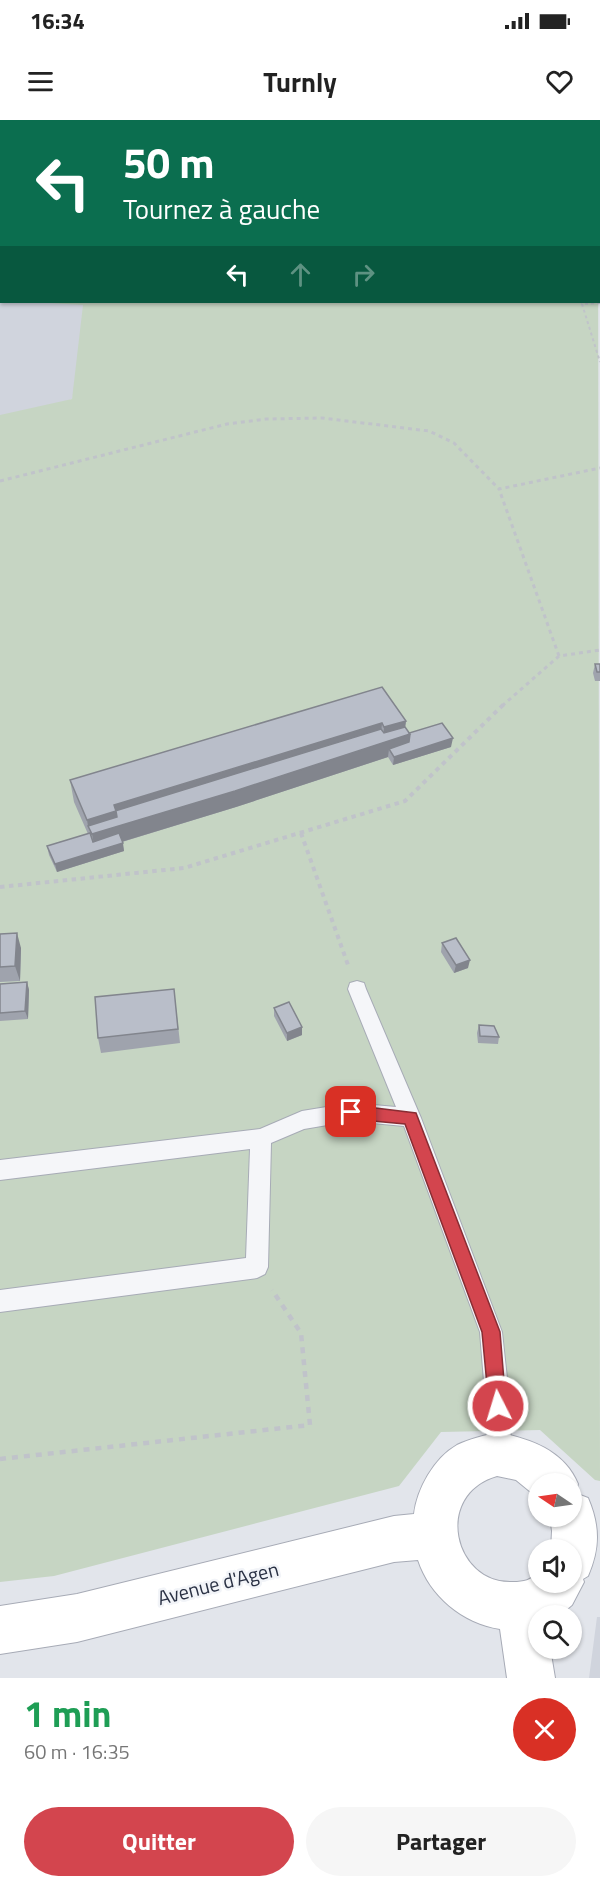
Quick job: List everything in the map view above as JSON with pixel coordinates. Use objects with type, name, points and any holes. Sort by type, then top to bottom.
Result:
[{"type":"main road","points":[[544,1473],[519,1457],[499,1454],[477,1458],[457,1469],[443,1487],[435,1510],[435,1535],[441,1559],[455,1581],[475,1597],[497,1606],[520,1607],[541,1600],[549,1593]]},
{"type":"main road","name":"Avenue d'Agen","points":[[0,1630],[77,1618],[394,1539],[435,1535]]},
{"type":"main road","points":[[520,1607],[531,1678]]},
{"type":"lane","points":[[357,989],[411,1118],[491,1332],[498,1406],[499,1454]]},
{"type":"lane","points":[[0,1170],[261,1138],[302,1120],[351,1112],[411,1118]]},
{"type":"lane","points":[[0,1301],[257,1267],[261,1138]]},
{"type":"path","points":[[600,303],[582,304],[600,362]]},
{"type":"path","points":[[0,481],[227,424],[266,419],[322,418],[429,431],[454,443],[499,489],[559,656]]},
{"type":"path","points":[[499,489],[600,468]]},
{"type":"path","points":[[0,887],[184,868],[405,801],[511,698],[559,656],[600,650]]},
{"type":"path","points":[[301,833],[357,989]]},
{"type":"path","points":[[0,1459],[310,1425],[302,1333],[257,1267]]},
{"type":"shaded area","points":[[0,303],[97,303],[72,399],[0,426]]},
{"type":"shaded area","points":[[597,1617],[600,1617],[600,1678],[589,1678]]},
{"type":"green space","points":[[50,303],[598,303],[600,1481],[595,1480],[540,1430],[441,1432],[399,1486],[54,1576],[0,1582],[0,415],[72,399],[83,305]]},
{"type":"building","points":[[595,664],[600,664],[600,672],[597,672]]},
{"type":"building","points":[[382,687],[406,721],[384,727],[382,723],[114,805],[116,811],[87,820],[70,780]]},
{"type":"building","points":[[442,723],[453,738],[394,757],[389,749],[409,742],[409,733]]},
{"type":"building","points":[[405,727],[410,734],[235,791],[92,834],[88,826],[117,817],[115,811],[381,729],[384,733]]},
{"type":"building","points":[[90,833],[93,842],[119,833],[123,843],[55,864],[47,846]]},
{"type":"building","points":[[17,933],[15,966],[0,967],[0,934]]},
{"type":"building","points":[[456,938],[470,960],[456,965],[442,943]]},
{"type":"building","points":[[27,982],[25,1011],[0,1013],[0,984]]},
{"type":"building","points":[[174,989],[178,1029],[98,1038],[95,997]]},
{"type":"building","points":[[289,1002],[302,1027],[287,1033],[274,1008]]},
{"type":"building","points":[[479,1025],[494,1026],[499,1037],[480,1036]]},
{"type":"route","points":[[351,1112],[411,1118],[491,1332],[498,1406]]}]
